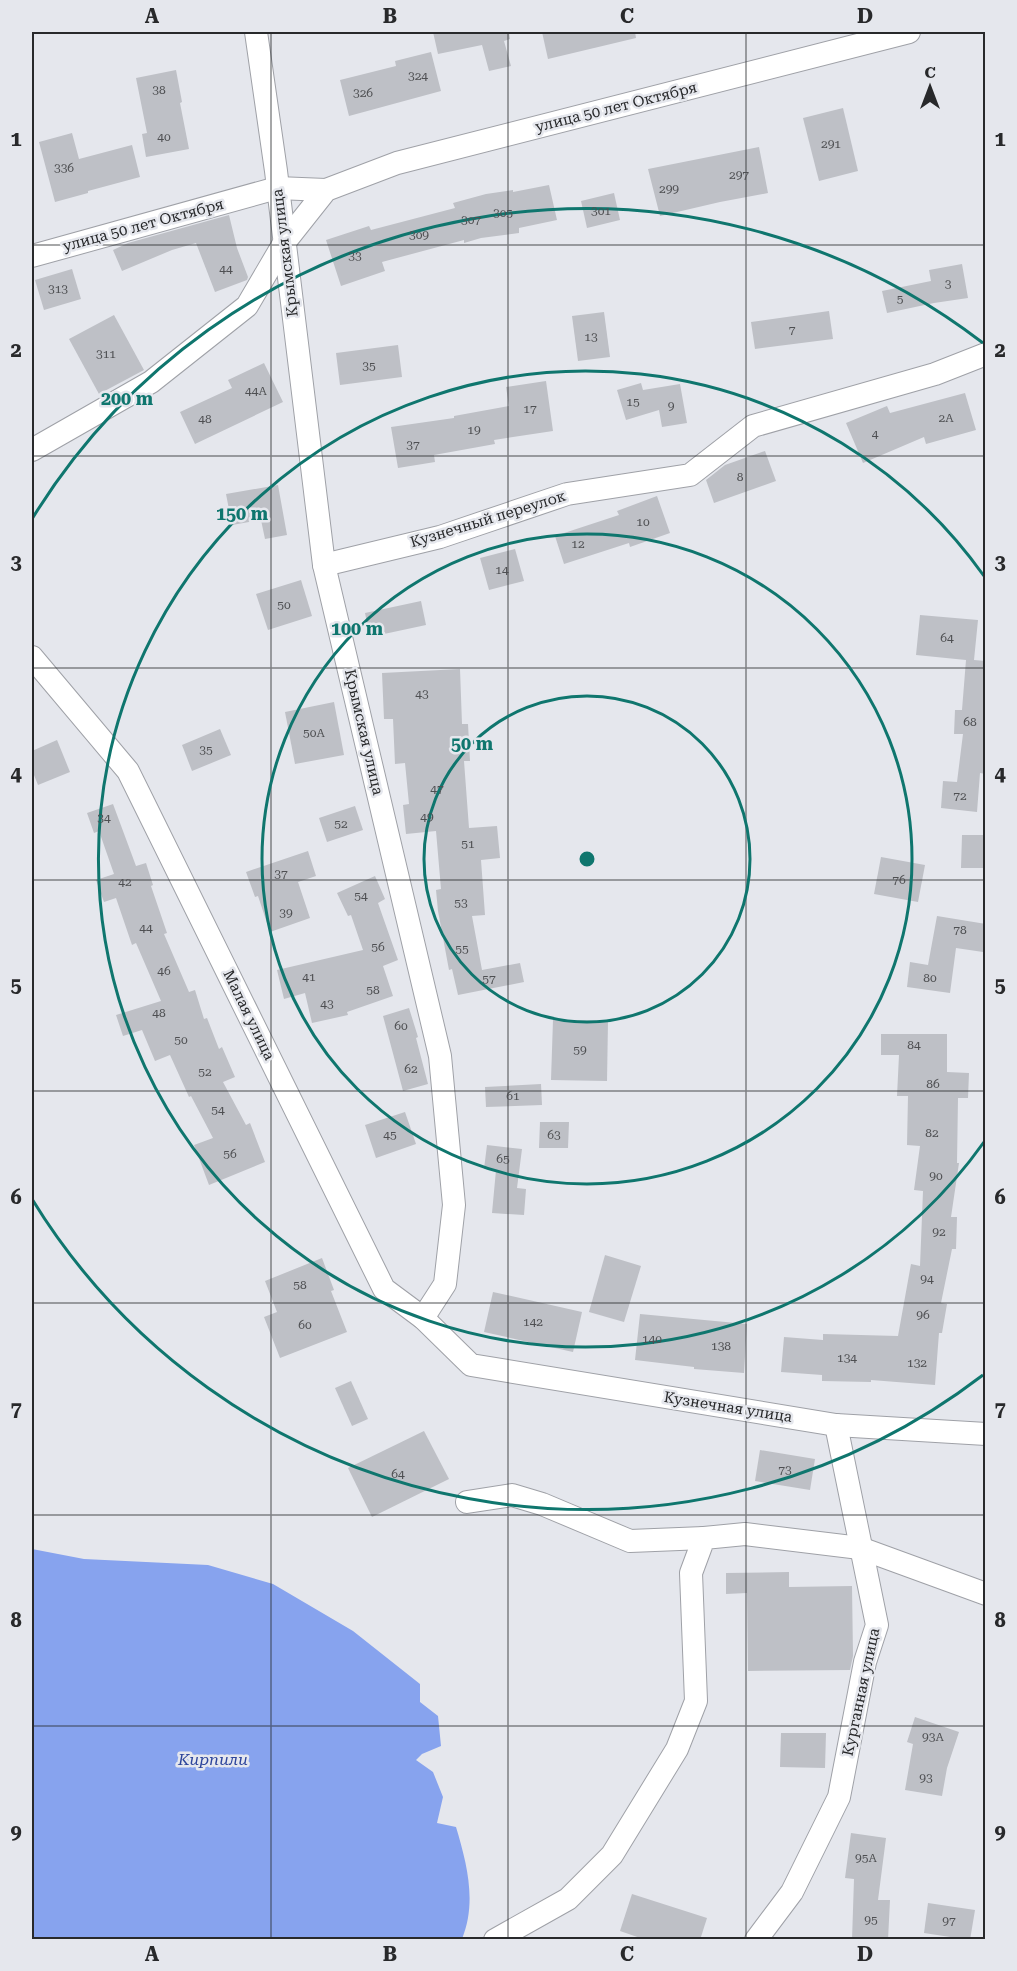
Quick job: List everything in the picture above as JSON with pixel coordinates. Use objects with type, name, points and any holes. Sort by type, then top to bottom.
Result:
[{"type":"street","name":"Крымская улица","points":[[256,32],[324,565],[440,1056],[454,1205],[445,1284],[423,1318]]},
{"type":"street","name":"улица 50 лет Октября","points":[[32,256],[277,188],[326,190],[397,163],[909,32]]},
{"type":"street","points":[[32,450],[151,382],[247,306],[284,243],[326,190]]},
{"type":"street","name":"Кузнечный переулок","points":[[324,565],[440,537],[567,494],[690,475],[753,426],[935,374],[986,354]]},
{"type":"street","name":"Малая улица","points":[[32,657],[128,771],[384,1289],[423,1318],[471,1365]]},
{"type":"street","name":"Кузнечная улица","points":[[471,1365],[836,1425],[986,1434]]},
{"type":"street","name":"Курганная улица","points":[[756,1940],[792,1892],[839,1797],[866,1662],[877,1625],[836,1425]]},
{"type":"street","points":[[467,1502],[512,1495],[542,1504],[630,1541],[745,1534],[860,1548],[986,1594]]},
{"type":"street","points":[[495,1940],[568,1899],[612,1854],[677,1749],[696,1701],[691,1573],[704,1538]]},
{"type":"water","name":"Кирпили","points":[[32,1549],[84,1559],[208,1565],[273,1584],[353,1631],[420,1684],[420,1702],[438,1716],[441,1746],[422,1754],[416,1760],[433,1772],[443,1797],[437,1823],[456,1827],[467,1869],[469,1911],[462,1939],[32,1939]]},
{"type":"building","points":[[433,32],[509,32],[510,39],[504,41],[511,66],[489,71],[482,45],[438,54]]},
{"type":"building","points":[[542,32],[635,32],[636,38],[548,59]]},
{"type":"building","points":[[431,52],[441,91],[349,116],[340,80],[396,66],[395,61]]},
{"type":"building","points":[[176,70],[189,149],[146,157],[142,134],[147,133],[136,78]]},
{"type":"building","points":[[843,108],[858,171],[819,181],[803,118]]},
{"type":"building","points":[[72,133],[79,159],[132,145],[140,177],[55,202],[39,142]]},
{"type":"building","points":[[759,147],[768,193],[660,216],[648,169]]},
{"type":"building","points":[[549,185],[557,220],[519,228],[519,233],[481,238],[464,243],[464,240],[382,262],[385,271],[341,286],[326,240],[369,226],[371,230],[455,208],[453,203],[486,194],[513,190],[513,192]]},
{"type":"building","points":[[614,193],[620,220],[587,228],[581,201]]},
{"type":"building","points":[[229,215],[237,248],[248,277],[247,280],[215,292],[196,243],[172,250],[122,271],[113,250],[128,243]]},
{"type":"building","points":[[962,264],[968,298],[887,313],[882,291],[931,281],[929,270]]},
{"type":"building","points":[[72,269],[81,299],[44,310],[35,280]]},
{"type":"building","points":[[829,311],[833,339],[755,349],[751,322]]},
{"type":"building","points":[[604,312],[610,357],[578,361],[572,316]]},
{"type":"building","points":[[114,315],[144,370],[99,394],[69,339]]},
{"type":"building","points":[[398,345],[402,377],[340,385],[336,353]]},
{"type":"building","points":[[264,363],[283,402],[195,444],[180,412],[232,388],[228,380]]},
{"type":"building","points":[[546,381],[553,431],[494,440],[495,444],[434,455],[435,462],[398,468],[391,427],[454,418],[454,416],[509,406],[506,387]]},
{"type":"building","points":[[641,383],[643,390],[680,384],[687,423],[662,427],[659,410],[626,420],[617,390]]},
{"type":"building","points":[[965,393],[976,430],[926,444],[924,437],[863,463],[846,423],[887,406],[890,413]]},
{"type":"building","points":[[765,451],[776,481],[714,503],[706,480],[725,465]]},
{"type":"building","points":[[278,485],[287,535],[265,539],[261,520],[232,525],[226,494]]},
{"type":"building","points":[[657,496],[670,533],[630,547],[629,543],[564,564],[555,536],[619,515],[617,511]]},
{"type":"building","points":[[515,549],[524,581],[489,590],[480,558]]},
{"type":"building","points":[[301,580],[312,616],[268,630],[256,594]]},
{"type":"building","points":[[421,601],[426,625],[370,637],[365,613]]},
{"type":"building","points":[[920,615],[978,620],[974,660],[986,661],[986,774],[980,773],[977,812],[941,808],[943,781],[957,782],[963,734],[954,734],[955,710],[962,710],[966,660],[916,655]]},
{"type":"building","points":[[460,669],[462,724],[468,724],[470,761],[464,761],[469,828],[497,826],[500,858],[481,860],[485,915],[472,916],[482,970],[520,963],[524,982],[458,995],[452,969],[449,970],[438,911],[436,890],[441,889],[436,831],[406,834],[403,805],[409,804],[405,763],[395,764],[393,719],[384,719],[382,673]]},
{"type":"building","points":[[334,702],[344,755],[295,764],[285,712]]},
{"type":"building","points":[[220,729],[231,755],[192,771],[182,745]]},
{"type":"building","points":[[57,740],[70,772],[38,785],[32,770],[32,751]]},
{"type":"building","points":[[113,804],[136,866],[146,863],[153,885],[151,886],[167,933],[164,934],[189,992],[195,990],[204,1019],[207,1018],[219,1049],[222,1047],[235,1077],[223,1082],[246,1125],[250,1123],[265,1162],[209,1185],[194,1145],[213,1138],[191,1096],[189,1097],[170,1055],[155,1061],[142,1030],[123,1036],[116,1015],[161,1001],[136,943],[132,945],[116,898],[104,902],[96,880],[114,874],[99,831],[94,833],[87,813]]},
{"type":"building","points":[[355,806],[363,830],[327,842],[319,818]]},
{"type":"building","points":[[962,835],[986,835],[986,868],[961,868]]},
{"type":"building","points":[[308,851],[316,876],[298,882],[310,918],[270,932],[258,896],[255,897],[246,872]]},
{"type":"building","points":[[881,857],[925,865],[918,902],[874,894]]},
{"type":"building","points":[[375,876],[385,899],[378,903],[398,960],[383,966],[393,996],[347,1012],[348,1015],[312,1023],[305,993],[284,999],[277,970],[363,950],[351,915],[348,916],[337,893]]},
{"type":"building","points":[[937,916],[986,924],[983,952],[956,948],[950,993],[907,987],[910,962],[928,965]]},
{"type":"building","points":[[409,1008],[428,1084],[403,1091],[383,1016]]},
{"type":"building","points":[[553,1020],[608,1021],[607,1081],[551,1080]]},
{"type":"building","points":[[881,1034],[947,1034],[947,1072],[969,1073],[968,1098],[958,1098],[957,1163],[959,1163],[951,1217],[957,1217],[956,1249],[952,1249],[941,1303],[947,1304],[942,1333],[939,1333],[935,1385],[871,1380],[871,1382],[822,1381],[822,1375],[781,1372],[784,1337],[823,1340],[823,1334],[898,1336],[911,1264],[920,1266],[923,1191],[914,1190],[920,1146],[907,1145],[908,1096],[897,1096],[899,1055],[881,1055]]},
{"type":"building","points":[[541,1084],[542,1105],[486,1107],[485,1087]]},
{"type":"building","points":[[405,1112],[416,1144],[376,1158],[365,1125]]},
{"type":"building","points":[[540,1122],[569,1122],[568,1148],[539,1148]]},
{"type":"building","points":[[487,1145],[522,1149],[517,1188],[526,1189],[524,1215],[492,1213],[496,1170],[484,1169]]},
{"type":"building","points":[[605,1255],[641,1266],[624,1322],[589,1312]]},
{"type":"building","points":[[322,1258],[334,1290],[331,1291],[347,1332],[280,1358],[264,1317],[277,1312],[265,1281]]},
{"type":"building","points":[[493,1292],[582,1312],[573,1352],[484,1332]]},
{"type":"building","points":[[640,1314],[747,1324],[744,1373],[694,1369],[694,1367],[635,1360]]},
{"type":"building","points":[[351,1381],[368,1419],[352,1426],[335,1388]]},
{"type":"building","points":[[424,1431],[449,1479],[372,1517],[348,1468]]},
{"type":"building","points":[[760,1450],[815,1459],[810,1490],[755,1481]]},
{"type":"building","points":[[789,1572],[789,1587],[852,1586],[853,1656],[850,1670],[748,1671],[747,1593],[726,1594],[726,1573]]},
{"type":"building","points":[[915,1717],[959,1732],[947,1768],[942,1796],[905,1790],[913,1744],[907,1742]]},
{"type":"building","points":[[781,1733],[826,1733],[825,1768],[780,1767]]},
{"type":"building","points":[[851,1833],[886,1838],[878,1900],[890,1900],[888,1940],[852,1940],[854,1879],[845,1878]]},
{"type":"building","points":[[632,1894],[707,1918],[700,1940],[646,1940],[620,1931]]},
{"type":"building","points":[[928,1903],[975,1910],[970,1940],[924,1933]]}]
